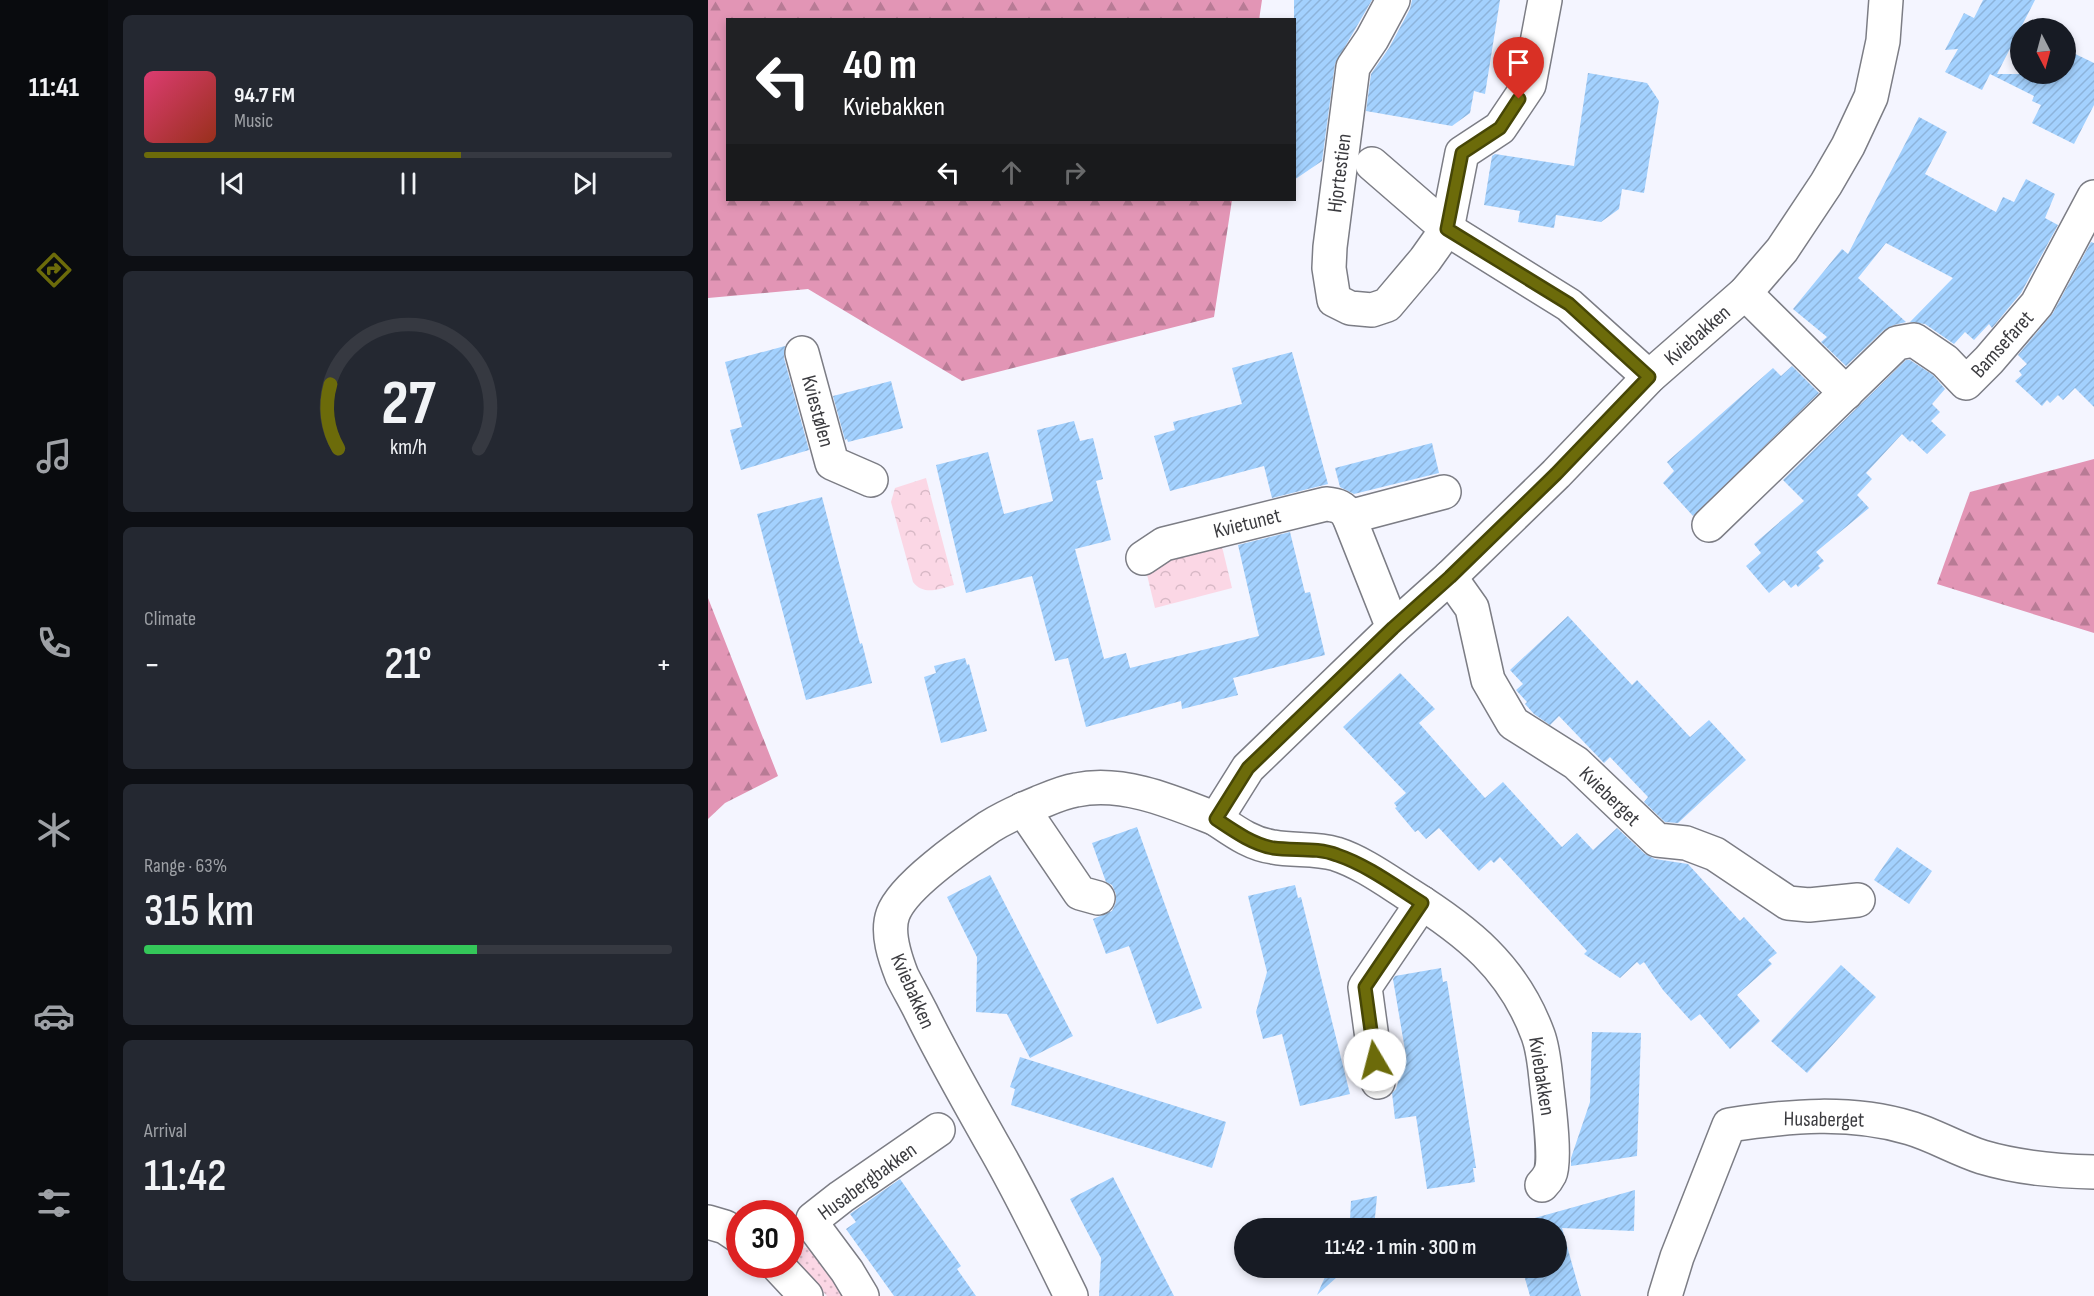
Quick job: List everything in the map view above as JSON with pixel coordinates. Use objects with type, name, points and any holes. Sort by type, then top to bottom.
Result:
[{"type":"street","name":"Hjortestien","points":[[1393,0],[1372,39],[1353,67],[1329,268],[1334,300],[1350,308],[1372,310],[1387,305],[1425,260],[1447,229]]},
{"type":"street","points":[[1447,229],[1462,153],[1500,128],[1529,85],[1545,0]]},
{"type":"street","name":"Kviebakken","points":[[1216,819],[1248,768],[1556,474],[1649,377],[1745,292],[1782,250],[1826,184],[1848,146],[1871,97],[1883,41],[1886,0]]},
{"type":"street","points":[[1372,165],[1447,229],[1569,304],[1649,377]]},
{"type":"street","name":"Bamsefaret","points":[[1709,525],[1897,343],[1914,340],[1946,361],[1966,384],[2037,304],[2094,197]]},
{"type":"street","points":[[1745,292],[1846,393]]},
{"type":"street","name":"Kviestølen","points":[[802,353],[832,463],[871,480]]},
{"type":"street","points":[[1393,628],[1349,517],[1444,492]]},
{"type":"street","name":"Kvietunet","points":[[1143,558],[1164,544],[1326,504],[1345,510],[1349,517]]},
{"type":"street","name":"Kvieberget","points":[[1450,577],[1472,608],[1488,680],[1514,723],[1576,764],[1657,840],[1686,843],[1715,854],[1788,903],[1809,905],[1858,900]]},
{"type":"street","name":"Kviebakken","points":[[1071,1296],[1007,1170],[947,1065],[902,976],[892,941],[892,915],[898,904],[929,871],[995,824],[1023,809],[1078,789],[1115,789],[1137,792],[1184,806],[1216,819],[1255,843],[1274,848],[1304,849],[1336,854],[1381,877],[1463,932],[1505,973],[1522,998],[1539,1036],[1544,1060],[1552,1154],[1551,1173],[1542,1185]]},
{"type":"street","points":[[1023,809],[1080,894],[1098,898]]},
{"type":"street","points":[[1378,1082],[1365,987],[1422,903]]},
{"type":"street","name":"Husaberget","points":[[1665,1296],[1681,1246],[1729,1125],[1787,1116],[1841,1116],[1869,1119],[1910,1128],[1980,1156],[2036,1169],[2094,1172]]},
{"type":"street","name":"Husabergbakken","points":[[862,1296],[847,1271],[812,1224],[813,1219],[938,1130]]},
{"type":"street","points":[[708,1222],[726,1228]]},
{"type":"street","points":[[789,1278],[806,1296]]},
{"type":"green space","points":[[708,0],[1262,0],[1259,18],[726,18],[726,201],[1232,201],[1214,317],[962,381],[808,289],[708,298]]},
{"type":"green space","points":[[2094,459],[2094,633],[1937,584],[1970,492]]},
{"type":"green space","points":[[926,478],[954,585],[937,590],[922,589],[913,582],[891,502],[895,488]]},
{"type":"green space","points":[[1218,530],[1232,588],[1155,608],[1143,558]]},
{"type":"green space","points":[[708,598],[778,776],[725,803],[708,819]]},
{"type":"green space","points":[[814,1247],[853,1296],[827,1296],[804,1271],[804,1248]]},
{"type":"building","points":[[1294,0],[1372,0],[1335,64],[1322,161],[1296,179],[1296,18],[1294,18]]},
{"type":"building","points":[[1412,0],[1500,0],[1485,94],[1474,91],[1470,113],[1452,126],[1366,111],[1371,74],[1389,48],[1410,9]]},
{"type":"building","points":[[1983,0],[2035,0],[2026,18],[2010,18],[2010,49],[1997,74],[2010,74],[2010,84],[1990,74],[1982,90],[1945,72],[1958,49],[1945,50],[1964,13],[1974,18]]},
{"type":"building","points":[[2076,54],[2094,63],[2094,105],[2074,144],[2032,123],[2041,105],[2032,101],[2034,96],[2010,84],[2076,84]]},
{"type":"building","points":[[1588,73],[1647,83],[1659,101],[1644,193],[1622,189],[1619,209],[1601,222],[1556,215],[1554,228],[1518,222],[1520,211],[1484,205],[1492,156],[1495,154],[1574,166]]},
{"type":"building","points":[[1919,117],[1947,132],[1925,174],[1996,212],[2003,197],[2014,202],[2026,179],[2055,194],[2045,218],[2058,225],[2021,293],[1992,328],[1989,324],[1974,340],[1965,332],[1954,344],[1925,324],[1910,322],[1953,278],[1886,243],[1858,278],[1906,322],[1884,330],[1846,366],[1821,342],[1827,337],[1793,309],[1842,249],[1848,254]]},
{"type":"building","points":[[2091,242],[2094,243],[2094,407],[2075,388],[2063,400],[2058,395],[2050,403],[2047,400],[2042,406],[2015,381],[2022,375],[2019,371],[2027,364],[2018,355],[2053,313]]},
{"type":"building","points":[[785,346],[784,358],[809,450],[741,470],[730,430],[742,427],[725,362]]},
{"type":"building","points":[[1292,352],[1328,484],[1272,498],[1264,466],[1170,491],[1154,436],[1175,430],[1173,422],[1242,404],[1232,368]]},
{"type":"building","points":[[1906,360],[1910,360],[1933,375],[1945,389],[1932,404],[1940,412],[1931,421],[1946,435],[1927,454],[1902,434],[1866,473],[1872,479],[1857,495],[1869,508],[1816,552],[1824,561],[1818,566],[1820,568],[1798,587],[1796,584],[1791,588],[1784,580],[1769,593],[1746,566],[1761,553],[1754,544],[1804,501],[1783,480]]},
{"type":"building","points":[[1792,366],[1819,393],[1693,516],[1663,483],[1674,471],[1667,462],[1773,368],[1781,376]]},
{"type":"building","points":[[891,381],[903,428],[848,442],[847,439],[845,440],[833,396]]},
{"type":"building","points":[[1074,421],[1080,441],[1093,438],[1103,479],[1096,481],[1111,540],[1075,549],[1104,659],[1126,653],[1130,668],[1259,636],[1238,545],[1290,532],[1305,593],[1310,592],[1325,655],[1233,678],[1238,695],[1182,709],[1181,701],[1086,727],[1068,658],[1055,661],[1032,576],[966,593],[936,465],[988,452],[1004,514],[1053,501],[1037,430]]},
{"type":"building","points":[[1432,443],[1439,473],[1354,494],[1340,487],[1335,468]]},
{"type":"building","points":[[822,497],[872,683],[806,700],[757,514]]},
{"type":"building","points":[[1568,616],[1632,685],[1637,680],[1690,737],[1709,720],[1746,760],[1678,823],[1665,822],[1644,802],[1648,797],[1610,757],[1604,763],[1559,716],[1550,725],[1534,714],[1516,690],[1523,684],[1510,670]]},
{"type":"building","points":[[965,658],[967,665],[969,664],[987,731],[941,743],[924,677],[936,673],[934,666]]},
{"type":"building","points":[[1400,673],[1435,709],[1419,723],[1485,798],[1503,782],[1562,847],[1577,833],[1593,850],[1617,828],[1645,854],[1655,859],[1688,864],[1740,921],[1744,917],[1777,953],[1768,960],[1772,964],[1737,995],[1760,1021],[1730,1049],[1700,1014],[1691,1021],[1663,990],[1644,962],[1640,965],[1637,962],[1620,978],[1584,954],[1587,951],[1500,857],[1494,863],[1491,860],[1479,871],[1439,828],[1426,839],[1418,830],[1415,832],[1395,808],[1397,807],[1394,803],[1406,793],[1343,727]]},
{"type":"building","points":[[1137,827],[1202,1008],[1157,1024],[1129,946],[1106,954],[1093,919],[1112,911],[1116,902],[1116,894],[1112,885],[1106,882],[1092,843]]},
{"type":"building","points":[[1897,847],[1932,871],[1909,904],[1874,880]]},
{"type":"building","points":[[990,875],[1073,1036],[1030,1058],[1007,1014],[976,1012],[977,957],[947,897]]},
{"type":"building","points":[[1295,885],[1298,898],[1301,897],[1350,1094],[1300,1106],[1282,1034],[1263,1039],[1256,1012],[1267,972],[1248,896]]},
{"type":"building","points":[[1841,965],[1876,997],[1807,1073],[1771,1041]]},
{"type":"building","points":[[1441,968],[1443,982],[1447,981],[1476,1168],[1473,1168],[1475,1182],[1427,1189],[1416,1116],[1395,1119],[1392,1093],[1396,1089],[1406,1056],[1393,979],[1395,976]]},
{"type":"building","points":[[1592,1032],[1641,1033],[1637,1156],[1571,1166],[1571,1158],[1590,1102]]},
{"type":"building","points":[[1020,1057],[1226,1122],[1212,1168],[1011,1105],[1015,1089],[1010,1087]]},
{"type":"building","points":[[1113,1177],[1174,1296],[1099,1296],[1101,1258],[1070,1199]]},
{"type":"building","points":[[900,1179],[961,1266],[957,1269],[976,1296],[894,1296],[846,1229],[856,1222],[850,1214]]},
{"type":"building","points":[[1635,1190],[1634,1231],[1567,1228],[1567,1218],[1535,1218]]},
{"type":"building","points":[[1377,1196],[1375,1218],[1350,1218],[1351,1201]]},
{"type":"building","points":[[1567,1246],[1581,1296],[1530,1296],[1525,1278],[1567,1278]]},
{"type":"building","points":[[1325,1278],[1336,1278],[1317,1295]]},
{"type":"route","points":[[1375,1060],[1365,987],[1422,903],[1381,877],[1336,854],[1304,849],[1274,848],[1255,843],[1216,819],[1248,768],[1556,474],[1649,377],[1569,304],[1447,229],[1462,153],[1500,128],[1519,99]]}]
